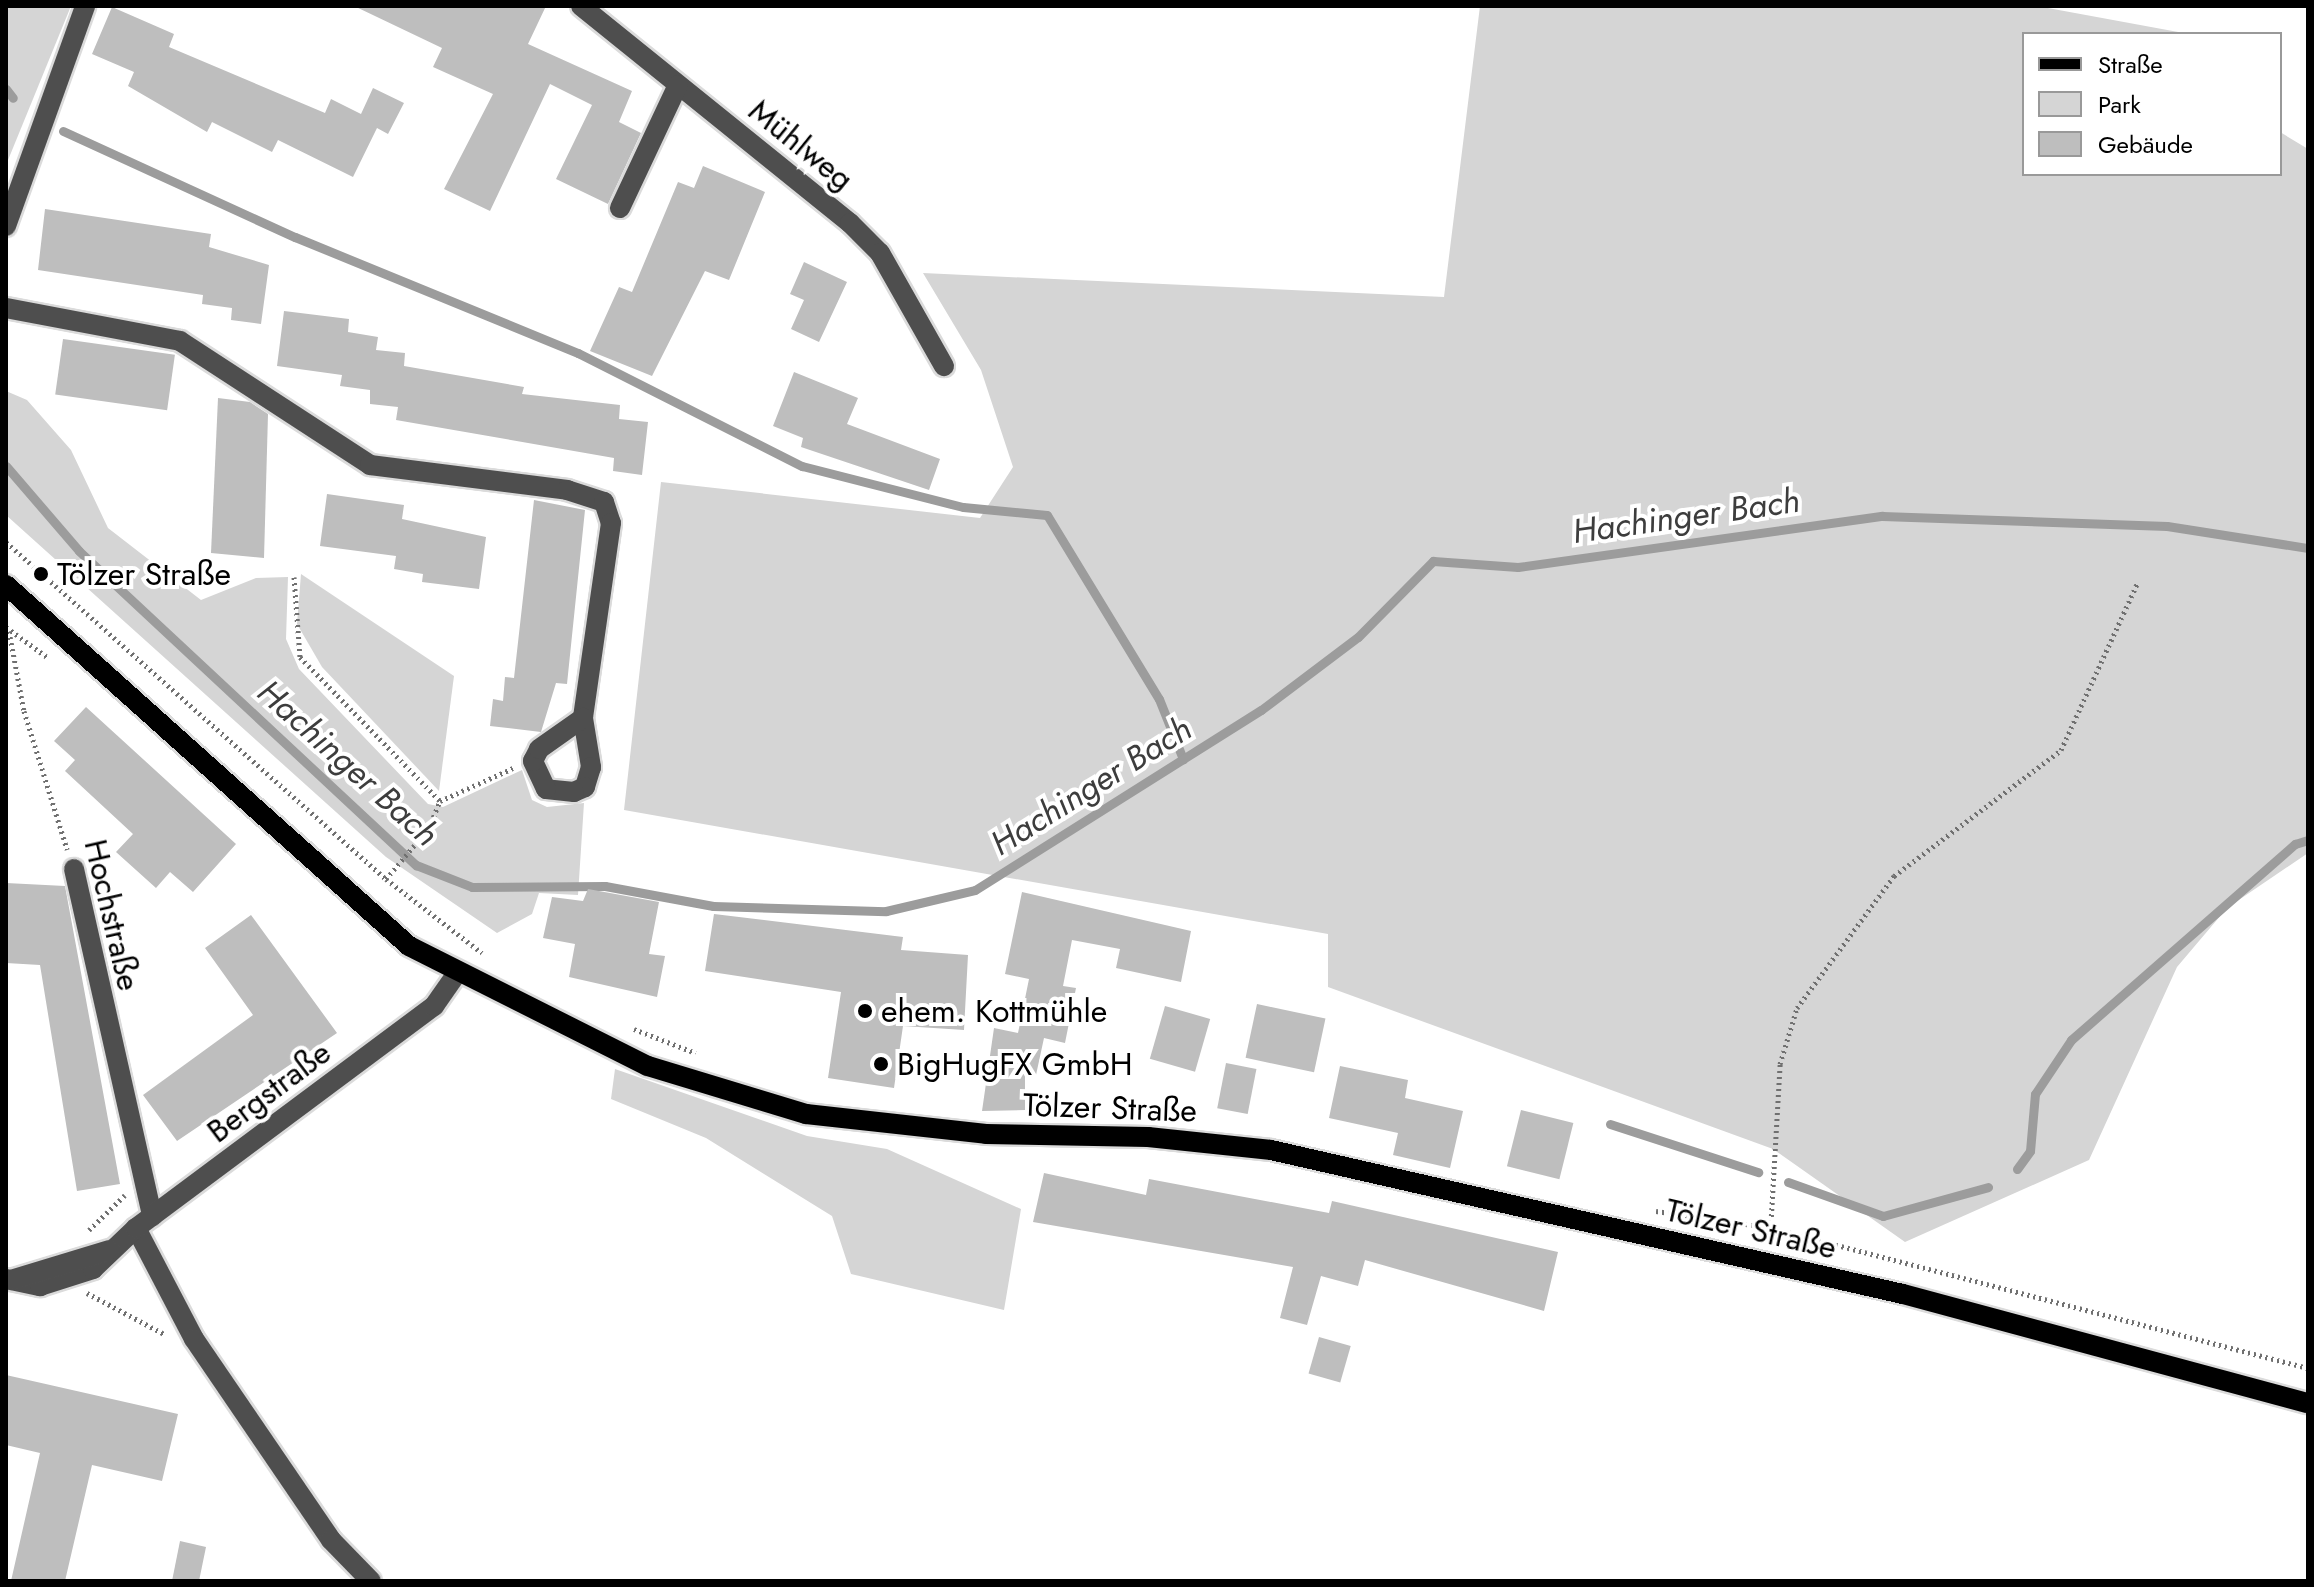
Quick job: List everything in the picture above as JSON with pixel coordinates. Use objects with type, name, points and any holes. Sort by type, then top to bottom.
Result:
[{"type":"main road","name":"Tölzer Straße","points":[[6,585],[358,906],[456,974],[648,1066],[806,1114],[973,1133],[1174,1138],[1271,1150],[1903,1294],[2308,1403]]},
{"type":"street","points":[[6,226],[85,6]]},
{"type":"street","name":"Mühlweg","points":[[581,6],[880,253],[944,366]]},
{"type":"street","points":[[620,208],[678,85]]},
{"type":"street","points":[[6,308],[180,341],[370,465],[567,490],[604,502],[611,523],[583,718],[591,767],[585,787],[563,795],[546,789],[533,761],[552,735],[583,718]]},
{"type":"street","name":"Hochstraße","points":[[74,869],[144,1222],[194,1339],[331,1540],[371,1581]]},
{"type":"street","name":"Bergstraße","points":[[8,1280],[40,1286],[75,1279],[144,1222],[434,1006],[456,974]]},
{"type":"path","points":[[6,542],[386,879],[488,958]]},
{"type":"path","points":[[294,577],[300,657],[440,801]]},
{"type":"path","points":[[1774,1213],[1780,1064],[1797,1008],[1894,876],[2061,750],[2137,584]]},
{"type":"path","name":"Hochstraße","points":[[7,628],[28,723],[74,869]]},
{"type":"path","points":[[386,879],[417,843],[440,801],[533,761]]},
{"type":"path","points":[[624,1026],[703,1055]]},
{"type":"path","points":[[1681,1213],[1772,1228],[2308,1368]]},
{"type":"green space","points":[[6,6],[71,6],[6,165]]},
{"type":"green space","points":[[1480,6],[2037,6],[2178,32],[2022,32],[2022,176],[2282,176],[2282,133],[2308,149],[2308,853],[2227,908],[2177,967],[2089,1160],[1905,1242],[1773,1149],[1328,987],[1328,934],[624,810],[661,482],[980,518],[1013,467],[981,370],[923,273],[1444,297]]},
{"type":"green space","points":[[6,391],[27,400],[71,450],[108,528],[201,600],[256,578],[288,577],[286,639],[299,669],[428,804],[443,807],[522,770],[532,800],[547,807],[584,803],[578,895],[539,893],[532,914],[497,933],[386,857],[6,515]]},
{"type":"green space","points":[[301,574],[454,676],[439,791],[322,667],[297,624]]},
{"type":"green space","points":[[615,1069],[807,1136],[887,1149],[1021,1209],[1004,1310],[851,1274],[832,1216],[706,1138],[611,1099]]},
{"type":"building","points":[[354,6],[546,6],[528,44],[632,91],[619,122],[641,133],[608,204],[556,179],[592,105],[550,84],[490,211],[444,189],[493,94],[433,67],[442,48]]},
{"type":"building","points":[[112,7],[174,34],[169,47],[325,113],[331,99],[361,114],[373,88],[404,103],[388,134],[377,128],[353,177],[278,140],[272,152],[212,122],[207,132],[128,86],[134,72],[92,54]]},
{"type":"building","points":[[703,166],[765,192],[729,280],[705,271],[652,376],[590,351],[619,287],[632,292],[678,182],[694,188]]},
{"type":"building","points":[[45,209],[211,234],[209,247],[269,265],[261,324],[231,320],[232,308],[202,304],[203,295],[38,270]]},
{"type":"building","points":[[804,262],[847,282],[819,342],[791,329],[804,300],[790,294]]},
{"type":"building","points":[[284,311],[349,319],[348,332],[378,337],[376,350],[405,353],[404,366],[524,387],[522,394],[620,405],[619,419],[648,422],[642,475],[613,471],[614,458],[396,420],[398,407],[370,404],[370,390],[340,386],[342,375],[277,366]]},
{"type":"building","points":[[63,339],[175,355],[167,410],[55,394]]},
{"type":"building","points":[[794,372],[858,398],[847,424],[940,459],[929,490],[801,447],[803,438],[773,426]]},
{"type":"building","points":[[218,398],[250,402],[268,414],[264,558],[211,553]]},
{"type":"building","points":[[327,494],[404,505],[402,519],[486,537],[479,589],[422,582],[423,574],[394,569],[396,556],[320,546]]},
{"type":"building","points":[[534,500],[585,510],[567,684],[556,683],[541,732],[490,726],[493,699],[503,701],[505,677],[514,678]]},
{"type":"building","points":[[86,707],[236,844],[193,892],[170,872],[156,888],[116,852],[133,834],[65,771],[75,760],[54,741]]},
{"type":"building","points":[[6,883],[65,886],[120,1184],[77,1191],[40,965],[6,963]]},
{"type":"building","points":[[588,889],[659,902],[649,954],[665,956],[657,997],[569,977],[575,944],[543,938],[552,897],[583,901]]},
{"type":"building","points":[[1022,892],[1191,931],[1181,982],[1116,968],[1120,949],[1072,940],[1063,986],[1076,988],[1065,1043],[1044,1038],[1036,1075],[1025,1073],[1025,1110],[982,1111],[994,1028],[1018,1033],[1029,979],[1005,974]]},
{"type":"building","name":"ehem. Kottmühle","points":[[714,914],[903,937],[901,950],[968,955],[964,1030],[903,1026],[894,1088],[828,1078],[841,992],[705,971]]},
{"type":"building","points":[[251,915],[337,1033],[177,1141],[143,1095],[253,1015],[205,948]]},
{"type":"building","points":[[1257,1004],[1325,1019],[1314,1072],[1246,1058]]},
{"type":"building","points":[[1165,1006],[1210,1019],[1195,1072],[1150,1059]]},
{"type":"building","points":[[1226,1063],[1256,1069],[1248,1114],[1217,1108]]},
{"type":"building","points":[[1340,1066],[1408,1080],[1405,1098],[1463,1111],[1450,1168],[1393,1155],[1398,1133],[1329,1118]]},
{"type":"building","points":[[1521,1110],[1573,1123],[1559,1179],[1507,1166]]},
{"type":"building","points":[[1044,1173],[1146,1195],[1149,1179],[1329,1213],[1332,1201],[1558,1252],[1544,1311],[1365,1260],[1358,1286],[1321,1276],[1307,1325],[1280,1318],[1293,1267],[1033,1222]]},
{"type":"building","points":[[1319,1337],[1351,1346],[1340,1383],[1309,1374]]},
{"type":"building","points":[[6,1375],[178,1414],[162,1481],[92,1465],[65,1581],[11,1581],[40,1453],[6,1445]]},
{"type":"building","points":[[180,1541],[206,1547],[199,1581],[172,1581]]},
{"type":"waterway","points":[[6,89],[13,98]]},
{"type":"waterway","points":[[63,131],[295,237],[578,353],[802,466],[963,507],[1047,515],[1159,699],[1183,759]]},
{"type":"waterway","name":"Hachinger Bach","points":[[6,466],[79,551],[416,865],[472,887],[605,886],[713,906],[886,911],[975,890],[1261,710],[1358,637],[1433,561],[1518,567],[1882,516],[2167,526],[2308,548]]},
{"type":"waterway","points":[[2017,1169],[2030,1151],[2035,1094],[2071,1040],[2295,844],[2308,840]]},
{"type":"waterway","points":[[1610,1124],[1758,1172]]},
{"type":"waterway","points":[[1788,1182],[1883,1216],[1988,1187]]},
{"type":"place","name":"Tölzer Straße","points":[[41,574]]},
{"type":"place","name":"ehem. Kottmühle","points":[[865,1011]]},
{"type":"place","name":"BigHugFX GmbH","points":[[881,1064]]}]
